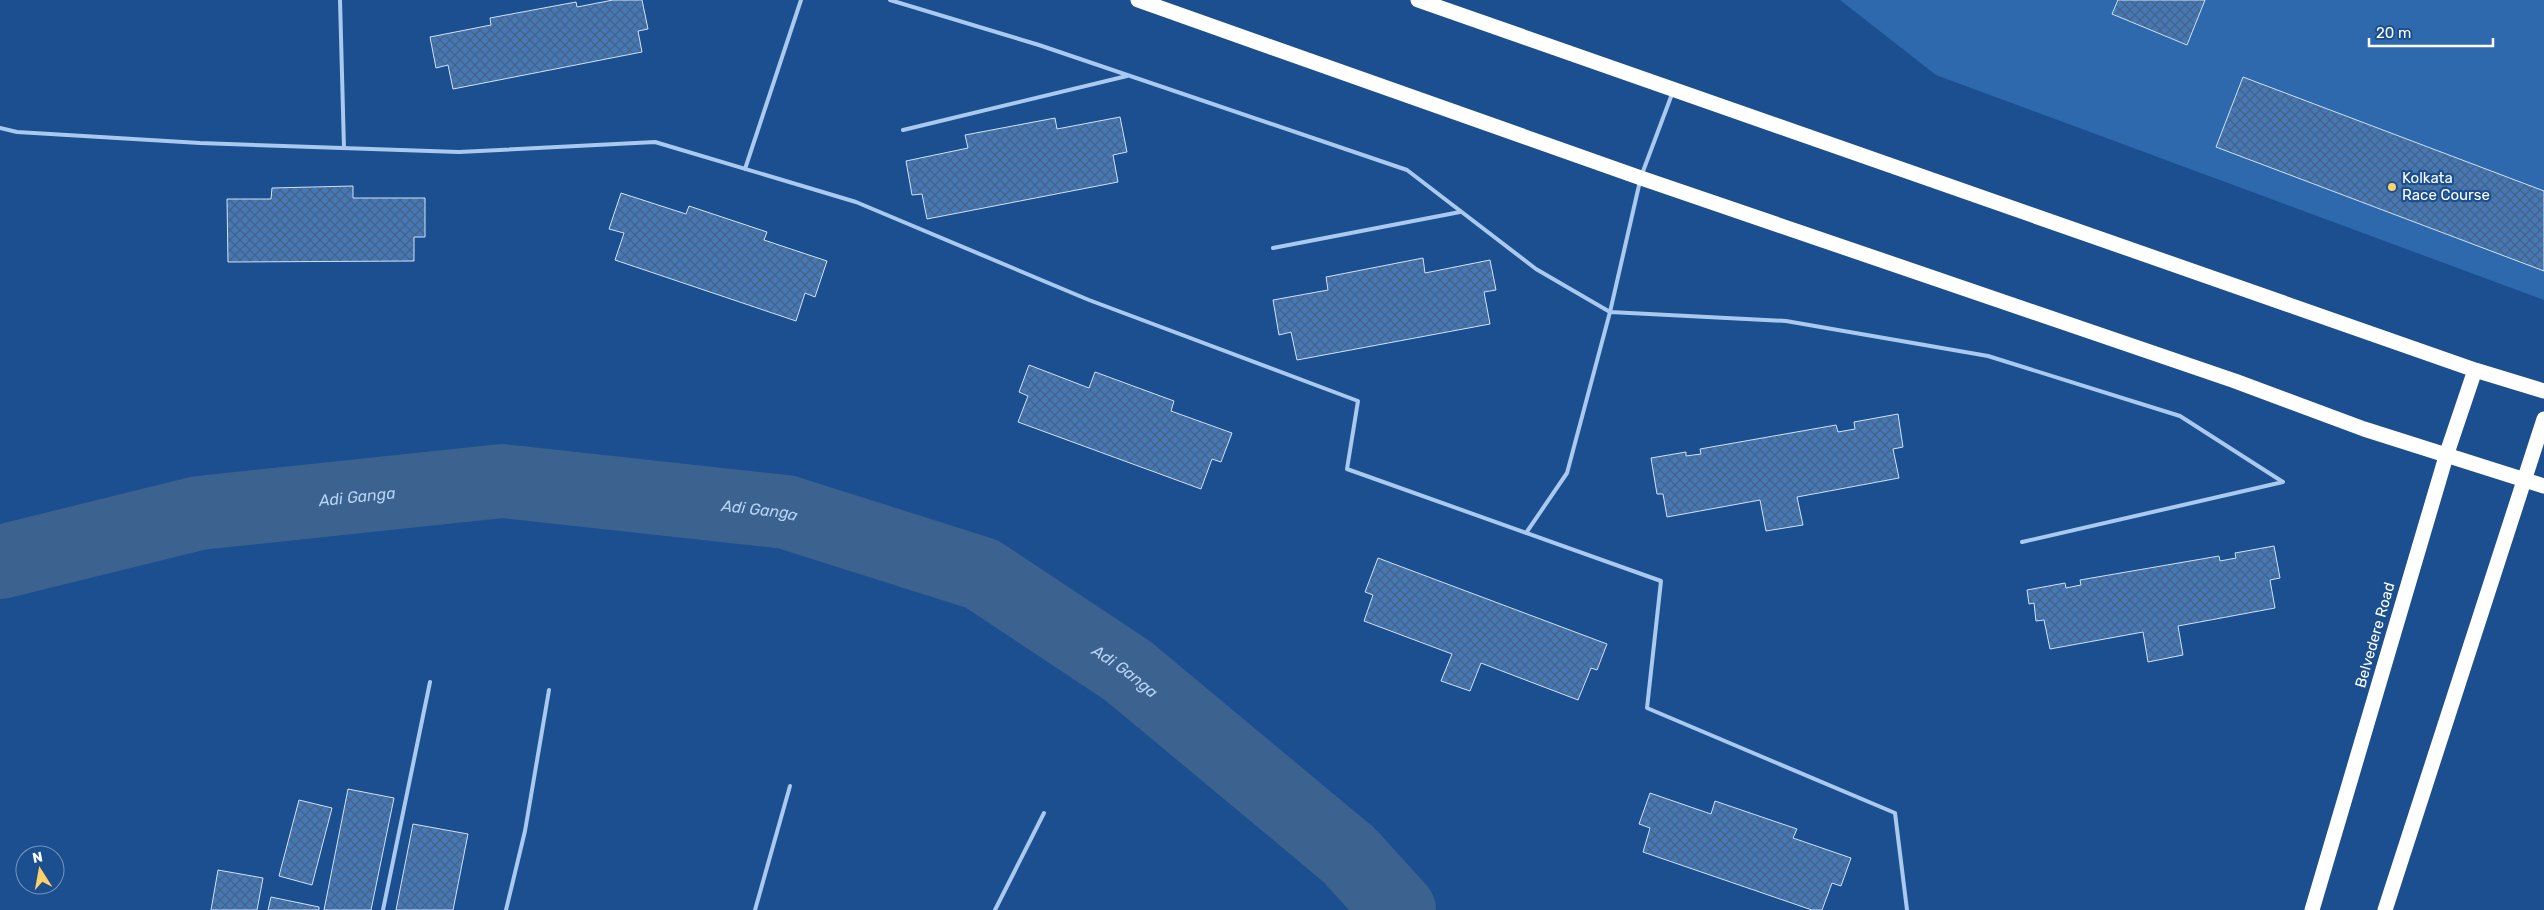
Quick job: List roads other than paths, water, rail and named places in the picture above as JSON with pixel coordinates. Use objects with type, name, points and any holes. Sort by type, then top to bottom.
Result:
[{"type":"highway","points":[[1138,0],[1641,178],[2234,381],[2364,428],[2544,486]]},
{"type":"highway","points":[[1418,0],[2474,370],[2544,391]]},
{"type":"highway","name":"Belvedere Road","points":[[2312,910],[2447,454],[2474,370]]},
{"type":"highway","points":[[2384,910],[2522,480],[2544,419]]},
{"type":"lane","points":[[340,0],[344,148]]},
{"type":"lane","points":[[746,169],[801,0]]},
{"type":"lane","points":[[890,0],[1039,45],[1407,170],[1536,269],[1610,312],[1786,321],[1988,356],[2180,416],[2283,482],[2022,542]]},
{"type":"lane","points":[[903,130],[1128,76]]},
{"type":"lane","points":[[1526,533],[1566,473],[1610,312],[1641,178],[1673,89]]},
{"type":"lane","points":[[0,128],[17,132],[200,143],[459,152],[655,142],[856,202],[1089,300],[1358,401],[1347,469],[1662,581],[1647,708],[1895,813],[1907,910]]},
{"type":"lane","points":[[1273,248],[1460,212]]},
{"type":"lane","points":[[383,910],[430,682]]},
{"type":"lane","points":[[506,910],[525,830],[549,690]]},
{"type":"lane","points":[[755,910],[790,786]]},
{"type":"lane","points":[[995,910],[1044,813]]},
{"type":"waterway","name":"Adi Ganga","points":[[0,562],[199,513],[502,481],[786,512],[982,574],[1128,671],[1349,855],[1399,910]]},
{"type":"place","name":"Kolkata Race Course","points":[[2392,187]]}]
